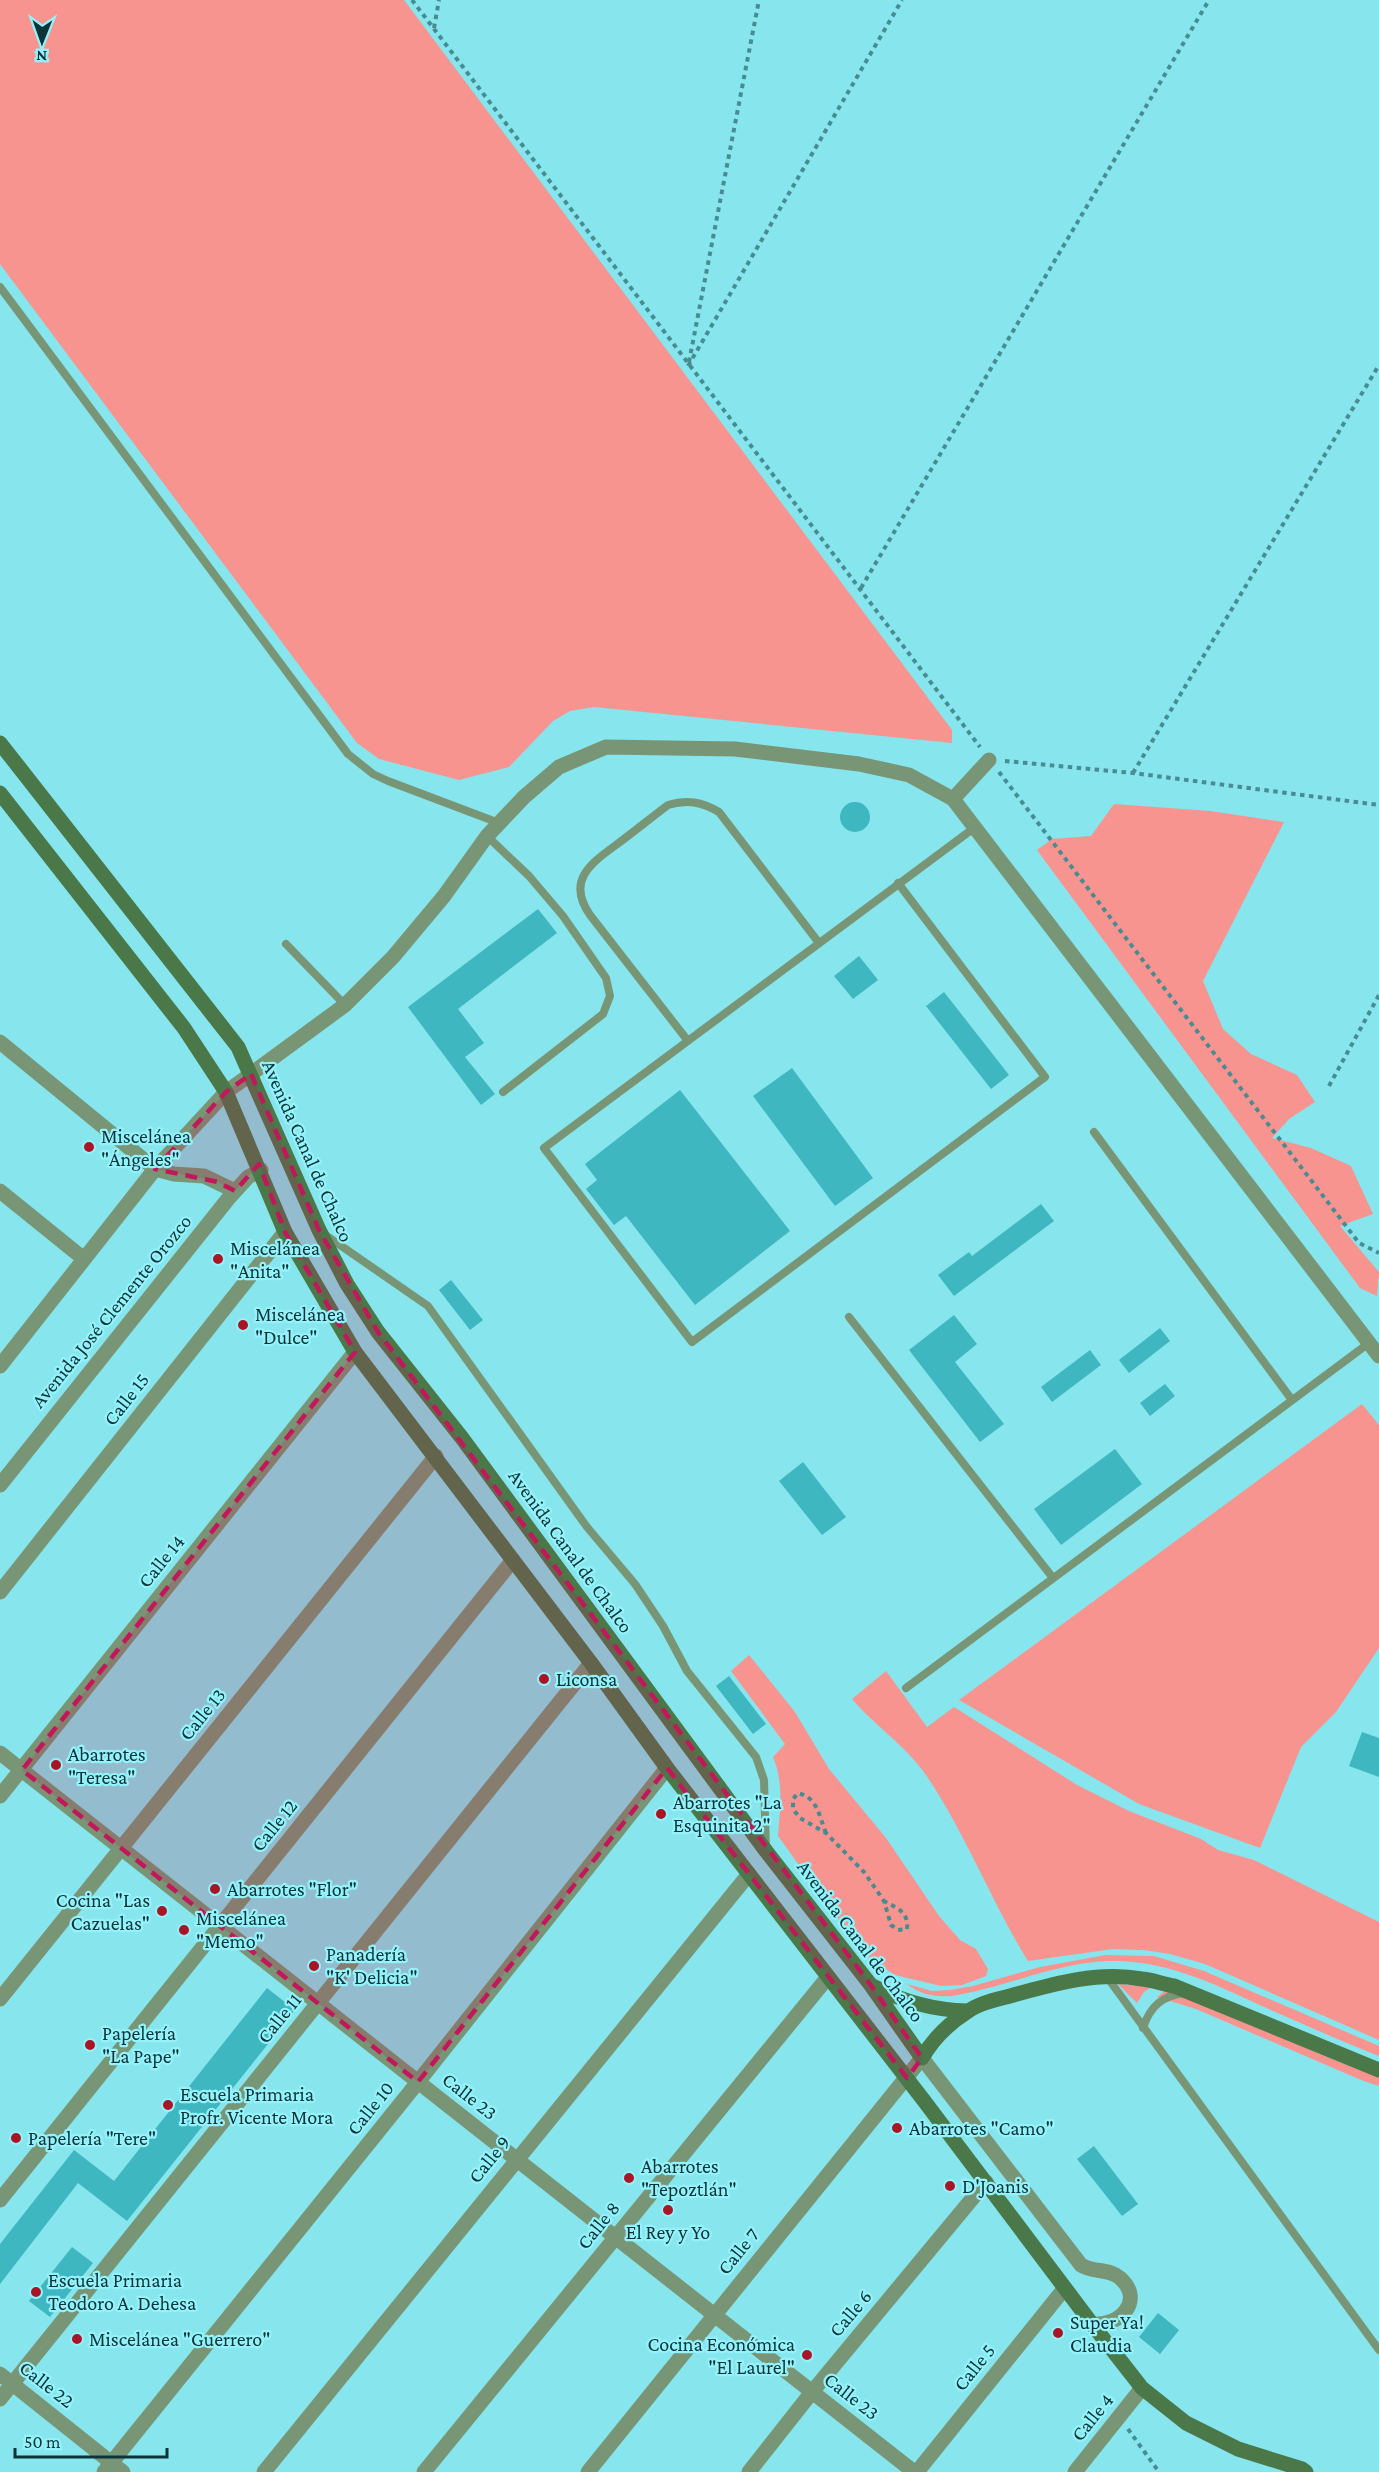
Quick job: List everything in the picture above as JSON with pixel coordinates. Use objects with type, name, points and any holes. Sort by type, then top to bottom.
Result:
[{"type":"main road","name":"Avenida Canal de Chalco","points":[[0,743],[238,1047],[319,1230],[347,1284],[378,1332],[469,1448],[766,1851],[870,1984],[922,2058]]},
{"type":"main road","points":[[0,793],[184,1028],[226,1092],[261,1170],[285,1232],[355,1352],[436,1456],[667,1768],[986,2182],[1064,2289],[1142,2388],[1186,2422],[1238,2450],[1306,2472]]},
{"type":"main road","points":[[922,2058],[929,2045],[945,2028],[968,2011],[984,2003],[1060,1982],[1106,1977],[1142,1978],[1195,1994],[1379,2070]]},
{"type":"main road","points":[[870,1984],[908,2002],[945,2010],[968,2011]]},
{"type":"street","points":[[1,1364],[155,1169],[226,1092],[345,1005],[401,948],[444,896],[487,836],[559,767],[606,747],[735,749],[859,764],[909,776],[953,799],[1379,1356]]},
{"type":"street","points":[[953,799],[989,760]]},
{"type":"street","points":[[0,1042],[155,1169],[174,1174],[204,1176],[236,1191]]},
{"type":"street","name":"Avenida José Clemente Orozco","points":[[0,1485],[236,1191],[248,1177],[261,1170]]},
{"type":"street","points":[[0,1191],[84,1259]]},
{"type":"street","name":"Calle 15","points":[[0,1592],[285,1232]]},
{"type":"street","name":"Calle 14","points":[[0,1796],[355,1352]]},
{"type":"street","name":"Calle 13","points":[[0,1999],[436,1456]]},
{"type":"street","name":"Calle 12","points":[[0,2200],[513,1560]]},
{"type":"street","name":"Calle 11","points":[[0,2399],[6,2379],[318,2003],[591,1663]]},
{"type":"street","name":"Calle 23","points":[[0,1753],[915,2472]]},
{"type":"street","name":"Calle 10","points":[[113,2469],[667,1768]]},
{"type":"street","name":"Calle 9","points":[[264,2472],[749,1874]]},
{"type":"street","name":"Calle 8","points":[[424,2472],[828,1977]]},
{"type":"street","name":"Calle 7","points":[[588,2472],[922,2058]]},
{"type":"street","name":"Avenida Canal de Chalco","points":[[922,2058],[1081,2265],[1091,2270],[1110,2272],[1124,2282],[1130,2296],[1126,2312],[1111,2323],[1092,2324]]},
{"type":"street","name":"Calle 6","points":[[748,2472],[986,2182]]},
{"type":"street","name":"Calle 5","points":[[915,2472],[1064,2289]]},
{"type":"street","name":"Calle 22","points":[[6,2379],[113,2469]]},
{"type":"street","name":"Calle 4","points":[[1075,2472],[1142,2388]]},
{"type":"lane","points":[[0,287],[348,754],[373,774],[388,781],[499,823]]},
{"type":"lane","points":[[688,1041],[590,915],[581,898],[581,880],[591,864],[668,805],[678,802],[698,802],[718,812],[819,943]]},
{"type":"lane","points":[[898,883],[1045,1077],[692,1342],[544,1148],[898,883],[974,828]]},
{"type":"lane","points":[[487,836],[529,876],[563,916],[606,978],[610,996],[603,1014],[502,1092]]},
{"type":"lane","points":[[286,944],[345,1005]]},
{"type":"lane","points":[[1094,1132],[1292,1400]]},
{"type":"lane","points":[[319,1230],[428,1306],[587,1527],[635,1584],[663,1626],[687,1671],[756,1757],[764,1779],[766,1851]]},
{"type":"lane","points":[[849,1317],[1053,1578]]},
{"type":"lane","points":[[906,1688],[1369,1343]]},
{"type":"lane","points":[[1106,1977],[1379,2350]]},
{"type":"lane","points":[[1143,2028],[1150,2011],[1165,1998],[1185,1993],[1195,1994]]},
{"type":"path","points":[[412,0],[688,366],[861,588],[989,760],[1359,1243],[1379,1253]]},
{"type":"path","points":[[434,29],[439,0]]},
{"type":"path","points":[[688,366],[759,0]]},
{"type":"path","points":[[688,366],[902,0]]},
{"type":"path","points":[[861,588],[1209,0]]},
{"type":"path","points":[[1132,773],[1379,365]]},
{"type":"path","points":[[989,760],[1132,773],[1379,805]]},
{"type":"path","points":[[1329,1086],[1379,995]]},
{"type":"path","points":[[826,1833],[818,1807],[812,1800],[798,1793],[793,1799],[793,1809],[800,1818],[826,1833],[864,1872],[884,1901],[891,1925],[898,1930],[907,1929],[908,1921],[903,1911],[884,1901]]},
{"type":"path","points":[[1119,2417],[1159,2472]]},
{"type":"highlighted area","points":[[251,1074],[319,1230],[378,1332],[870,1984],[922,2058],[907,2078],[667,1768],[418,2082],[22,1770],[355,1352],[285,1232],[259,1164],[235,1191],[218,1182],[155,1169],[226,1092]]},
{"type":"shaded area","points":[[0,0],[404,0],[952,730],[952,743],[594,707],[570,711],[553,721],[509,767],[459,780],[379,759],[357,743],[0,264]]},
{"type":"shaded area","points":[[1114,804],[1210,811],[1284,822],[1203,981],[1223,1029],[1251,1054],[1297,1075],[1315,1102],[1289,1119],[1272,1138],[1311,1148],[1351,1166],[1373,1214],[1340,1226],[1379,1272],[1377,1296],[1360,1288],[1037,850],[1052,839],[1091,836]]},
{"type":"shaded area","points":[[1362,1404],[1379,1425],[1379,1648],[1336,1712],[1301,1747],[1260,1848],[1139,1804],[959,1700]]},
{"type":"shaded area","points":[[749,1655],[795,1712],[829,1769],[886,1838],[939,1916],[960,1940],[976,1949],[988,1969],[986,1976],[962,1985],[941,1986],[895,1975],[871,1959],[848,1933],[778,1836],[780,1786],[773,1757],[785,1744],[731,1671]]},
{"type":"shaded area","points":[[886,1671],[927,1727],[954,1707],[1077,1785],[1129,1811],[1201,1839],[1218,1850],[1254,1860],[1379,1922],[1379,2040],[1205,1964],[1170,1954],[1113,1949],[1028,1961],[954,1821],[926,1775],[909,1754],[852,1699]]},
{"type":"shaded area","points":[[1106,1955],[1154,1956],[1204,1971],[1379,2046],[1379,2056],[1193,1976],[1151,1965],[1108,1961],[1068,1966],[952,1996],[928,1994],[907,1984],[932,1991],[950,1990],[973,1986],[1040,1967]]},
{"type":"shaded area","points":[[1118,1984],[1152,1987],[1144,1992],[1137,2003]]},
{"type":"shaded area","points":[[1166,1990],[1379,2077],[1379,2086],[1196,2009],[1157,1997]]},
{"type":"building","points":[[855,802],[865,807],[870,817],[865,827],[855,832],[845,827],[840,817],[845,807]]},
{"type":"building","points":[[538,909],[557,933],[458,1009],[484,1043],[465,1057],[495,1094],[481,1105],[408,1007]]},
{"type":"building","points":[[859,956],[878,980],[853,999],[834,976]]},
{"type":"building","points":[[944,992],[1009,1075],[991,1089],[926,1006]]},
{"type":"building","points":[[792,1068],[873,1178],[835,1206],[753,1096]]},
{"type":"building","points":[[680,1090],[790,1231],[695,1305],[626,1216],[614,1225],[586,1189],[597,1180],[585,1164]]},
{"type":"building","points":[[1041,1204],[1054,1221],[954,1296],[938,1275],[969,1252],[972,1256]]},
{"type":"building","points":[[451,1280],[483,1320],[470,1330],[439,1290]]},
{"type":"building","points":[[954,1315],[977,1344],[955,1362],[1004,1424],[980,1442],[909,1350]]},
{"type":"building","points":[[1160,1328],[1170,1341],[1129,1373],[1119,1360]]},
{"type":"building","points":[[1090,1350],[1101,1365],[1052,1402],[1041,1387]]},
{"type":"building","points":[[1165,1384],[1175,1396],[1150,1416],[1140,1403]]},
{"type":"building","points":[[1115,1449],[1142,1484],[1061,1545],[1034,1509]]},
{"type":"building","points":[[803,1462],[846,1517],[822,1535],[779,1481]]},
{"type":"building","points":[[729,1676],[766,1724],[753,1734],[716,1686]]},
{"type":"building","points":[[1362,1732],[1379,1738],[1379,1777],[1349,1766]]},
{"type":"building","points":[[267,1988],[295,2010],[127,2221],[78,2183],[0,2284],[0,2244],[74,2150],[114,2181]]},
{"type":"building","points":[[1094,2146],[1138,2204],[1122,2216],[1077,2159]]},
{"type":"building","points":[[72,2247],[93,2263],[50,2317],[29,2301]]},
{"type":"building","points":[[1158,2313],[1179,2330],[1160,2354],[1139,2337]]},
{"type":"place","name":"Miscelánea \"Ángeles\"","points":[[89,1147]]},
{"type":"place","name":"Miscelánea \"Anita\"","points":[[218,1259]]},
{"type":"place","name":"Miscelánea \"Dulce\"","points":[[243,1325]]},
{"type":"place","name":"Liconsa","points":[[544,1679]]},
{"type":"place","name":"Abarrotes \"Teresa\"","points":[[56,1765]]},
{"type":"place","name":"Abarrotes \"La Esquinita 2\"","points":[[661,1814]]},
{"type":"place","name":"Abarrotes \"Flor\"","points":[[215,1889]]},
{"type":"place","name":"Cocina \"Las Cazuelas\"","points":[[162,1911]]},
{"type":"place","name":"Miscelánea \"Memo\"","points":[[184,1930]]},
{"type":"place","name":"Panadería \"K' Delicia\"","points":[[314,1966]]},
{"type":"place","name":"Papelería \"La Pape\"","points":[[90,2045]]},
{"type":"place","name":"Escuela Primaria Profr. Vicente Mora","points":[[168,2105]]},
{"type":"place","name":"Abarrotes \"Camo\"","points":[[897,2128]]},
{"type":"place","name":"Papelería \"Tere\"","points":[[16,2138]]},
{"type":"place","name":"Abarrotes \"Tepoztlán\"","points":[[629,2178]]},
{"type":"place","name":"D'Joanis","points":[[950,2186]]},
{"type":"place","name":"El Rey y Yo","points":[[668,2210]]},
{"type":"place","name":"Escuela Primaria Teodoro A. Dehesa","points":[[36,2292]]},
{"type":"place","name":"Super Ya! Claudia","points":[[1058,2333]]},
{"type":"place","name":"Miscelánea \"Guerrero\"","points":[[77,2339]]},
{"type":"place","name":"Cocina Económica \"El Laurel\"","points":[[807,2355]]}]
